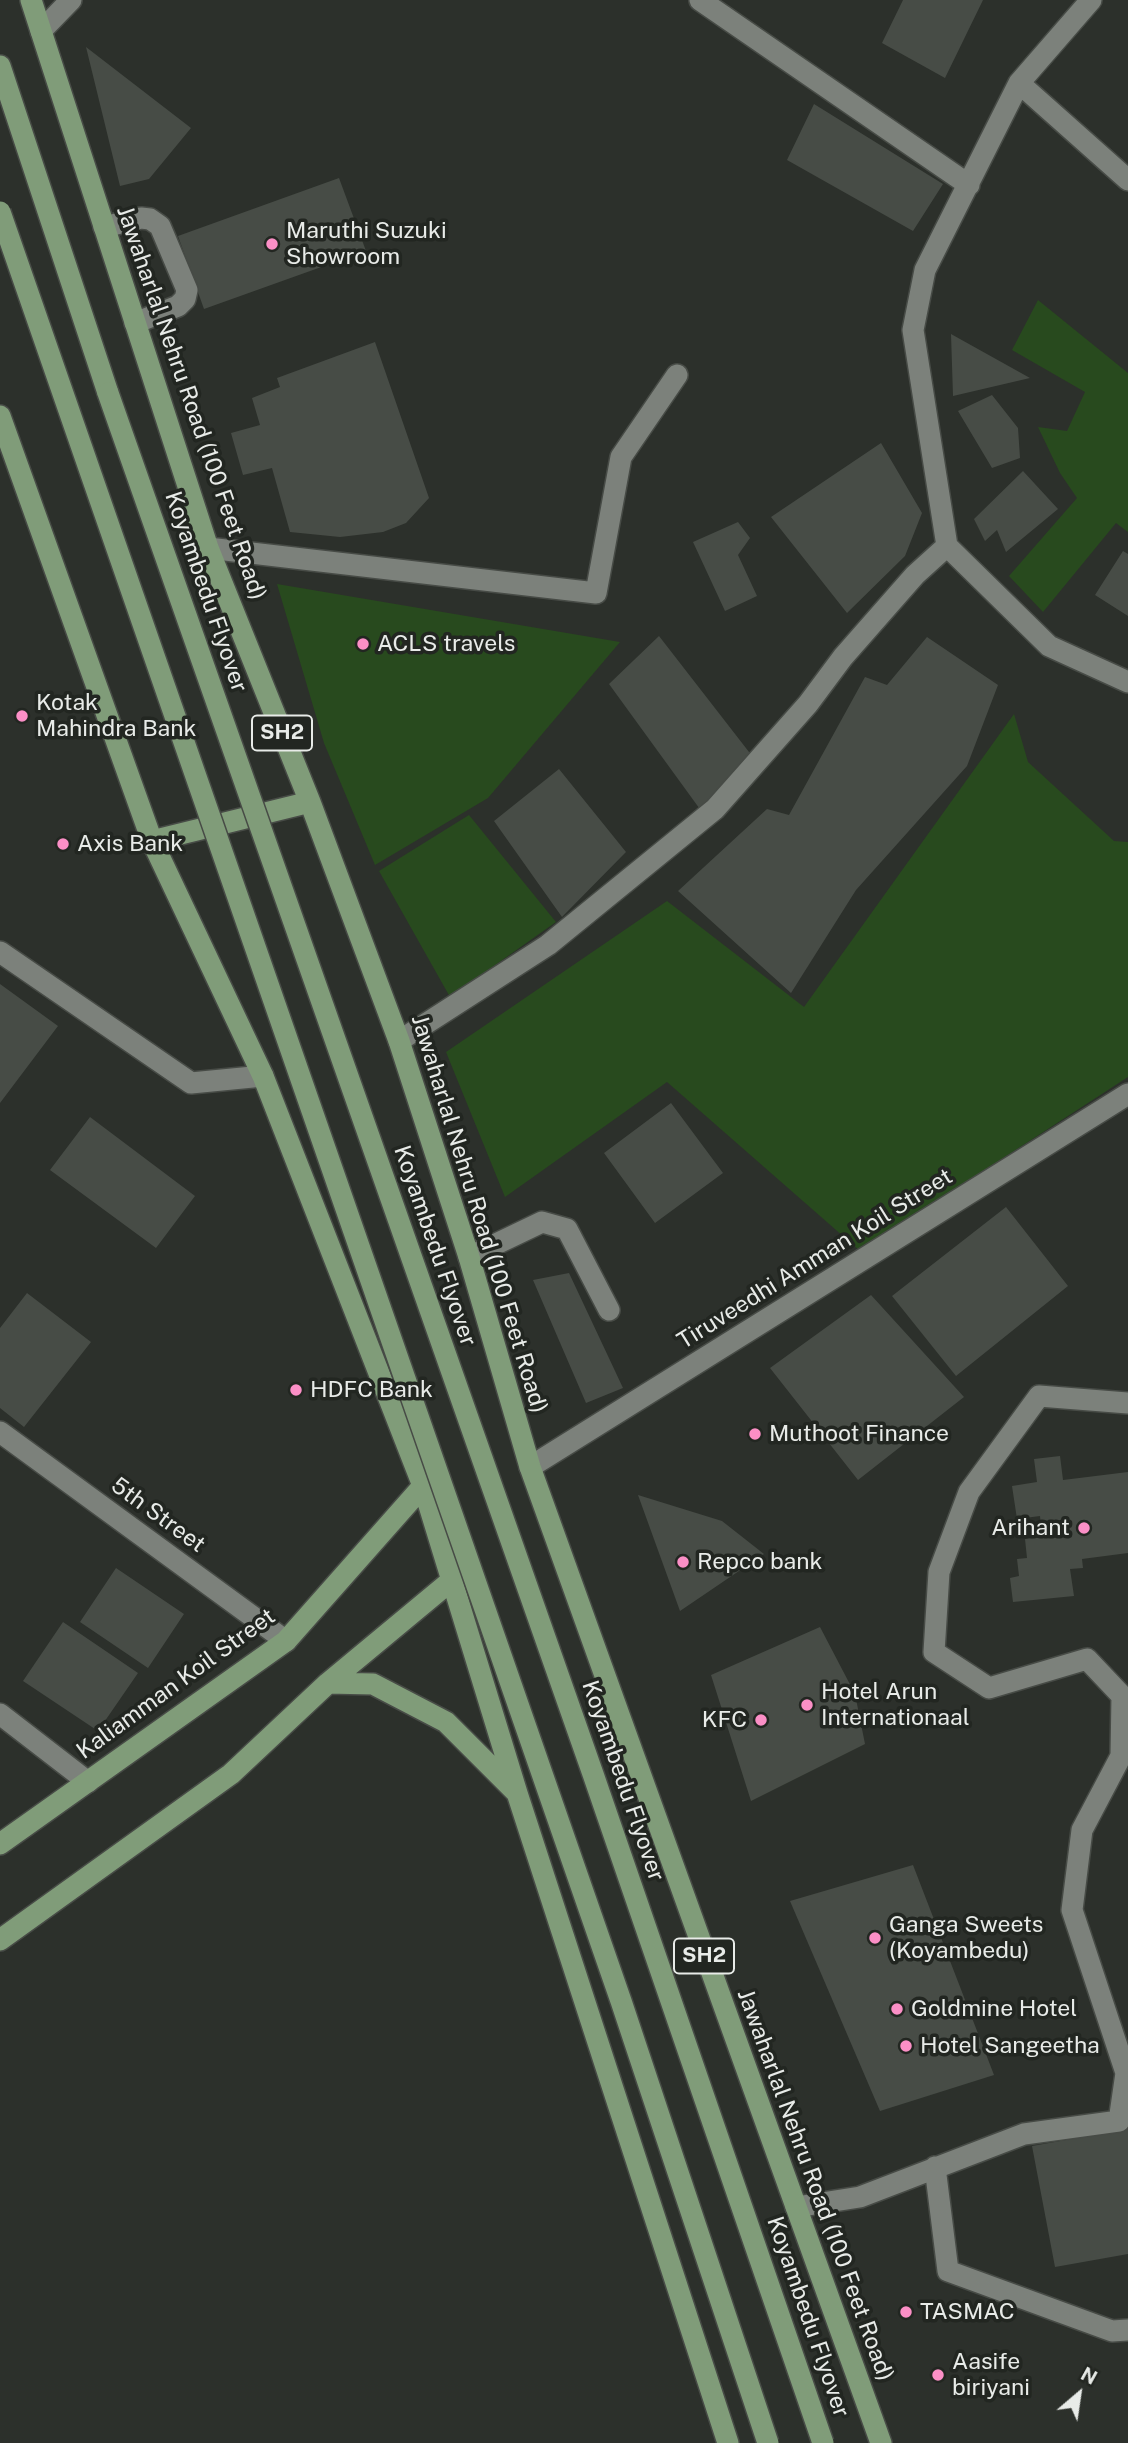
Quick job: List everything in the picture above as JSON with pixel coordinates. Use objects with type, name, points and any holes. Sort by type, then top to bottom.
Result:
[{"type":"main road","name":"Jawaharlal Nehru Road (100 Feet Road)","points":[[31,0],[208,548],[310,802],[399,1041],[469,1257],[530,1468],[881,2443]]},
{"type":"main road","name":"Koyambedu Flyover","points":[[0,66],[108,393],[589,1761],[823,2443]]},
{"type":"main road","points":[[0,212],[621,2001],[768,2443]]},
{"type":"main road","points":[[0,416],[152,841],[263,1076],[423,1486],[517,1793],[728,2443]]},
{"type":"main road","points":[[152,841],[310,802]]},
{"type":"main road","name":"Kaliamman Koil Street","points":[[0,1844],[286,1641],[423,1486]]},
{"type":"main road","points":[[0,1940],[230,1774],[328,1683],[452,1580]]},
{"type":"main road","points":[[328,1683],[373,1684],[446,1722],[517,1793]]},
{"type":"street","points":[[41,32],[71,0]]},
{"type":"street","points":[[700,0],[969,185]]},
{"type":"street","points":[[1091,0],[1019,83],[925,270],[914,330],[947,546],[1049,646],[1128,682]]},
{"type":"street","points":[[1019,83],[1128,180]]},
{"type":"street","points":[[104,227],[141,218],[160,226],[187,290],[185,299],[178,306],[135,323]]},
{"type":"street","points":[[208,548],[596,593],[621,457],[677,375]]},
{"type":"street","points":[[399,1041],[548,945],[715,809],[808,704],[842,657],[915,575],[947,546]]},
{"type":"street","points":[[0,952],[191,1083],[263,1076]]},
{"type":"street","name":"Tiruveedhi Amman Koil Street","points":[[530,1468],[1126,1099]]},
{"type":"street","points":[[469,1257],[542,1222],[567,1229],[609,1310]]},
{"type":"street","points":[[796,2207],[860,2197],[1024,2134],[1119,2121],[1126,2073],[1072,1910],[1082,1830],[1121,1756],[1122,1696],[1087,1659],[989,1688],[934,1652],[939,1572],[969,1492],[1039,1396],[1128,1403]]},
{"type":"street","name":"5th Street","points":[[0,1432],[286,1641]]},
{"type":"street","points":[[0,1714],[88,1782]]},
{"type":"street","points":[[935,2167],[948,2271],[1112,2332],[1128,2330]]},
{"type":"green space","points":[[1038,300],[1128,373],[1128,532],[1116,523],[1043,612],[1009,576],[1077,498],[1060,473],[1038,427],[1067,431],[1085,392],[1012,350]]},
{"type":"green space","points":[[277,584],[620,642],[488,798],[375,865],[324,743]]},
{"type":"green space","points":[[1014,714],[1028,762],[1114,841],[1128,842],[1128,1077],[860,1251],[667,1082],[505,1197],[446,1052],[667,901],[804,1007]]},
{"type":"green space","points":[[469,815],[556,922],[450,997],[379,871]]},
{"type":"building","points":[[903,0],[983,0],[945,78],[882,43]]},
{"type":"building","points":[[86,47],[191,128],[149,179],[120,186]]},
{"type":"building","points":[[814,104],[943,184],[913,231],[787,160]]},
{"type":"building","name":"Maruthi Suzuki Showroom","points":[[339,178],[366,251],[204,309],[178,236]]},
{"type":"building","points":[[951,334],[1030,378],[953,396]]},
{"type":"building","points":[[375,342],[429,498],[406,523],[383,532],[340,537],[290,532],[272,468],[243,475],[231,433],[260,425],[252,398],[280,387],[277,378]]},
{"type":"building","points":[[992,395],[1018,428],[1020,458],[992,468],[958,411]]},
{"type":"building","points":[[881,443],[922,513],[905,556],[847,613],[771,517]]},
{"type":"building","points":[[1023,471],[1058,509],[1006,552],[997,530],[985,541],[974,519]]},
{"type":"building","points":[[738,522],[750,538],[738,555],[757,596],[725,611],[693,542]]},
{"type":"building","points":[[1123,551],[1128,554],[1128,616],[1095,595]]},
{"type":"building","points":[[659,636],[756,761],[702,812],[609,684]]},
{"type":"building","points":[[927,637],[998,685],[967,766],[856,890],[791,993],[678,891],[767,809],[789,815],[865,677],[887,685]]},
{"type":"building","points":[[559,769],[626,852],[562,917],[494,821]]},
{"type":"building","points":[[0,984],[58,1026],[0,1103]]},
{"type":"building","points":[[671,1103],[723,1173],[655,1223],[604,1153]]},
{"type":"building","points":[[90,1117],[195,1196],[156,1248],[50,1170]]},
{"type":"building","points":[[1006,1207],[1068,1286],[956,1376],[892,1296]]},
{"type":"building","points":[[569,1273],[623,1388],[586,1403],[533,1280]]},
{"type":"building","points":[[27,1293],[91,1342],[24,1427],[0,1408],[0,1328]]},
{"type":"building","points":[[871,1295],[964,1397],[858,1480],[770,1368]]},
{"type":"building","name":"Arihant","points":[[1060,1456],[1063,1480],[1128,1472],[1128,1553],[1082,1559],[1083,1568],[1070,1569],[1074,1596],[1013,1602],[1010,1578],[1019,1576],[1017,1559],[1027,1558],[1025,1539],[1042,1537],[1040,1516],[1017,1519],[1012,1486],[1037,1482],[1034,1459]]},
{"type":"building","points":[[638,1495],[722,1521],[764,1554],[680,1611]]},
{"type":"building","points":[[116,1568],[184,1614],[148,1668],[80,1622]]},
{"type":"building","points":[[63,1622],[138,1673],[98,1731],[23,1681]]},
{"type":"building","points":[[820,1627],[855,1694],[865,1744],[751,1801],[711,1675]]},
{"type":"building","points":[[913,1865],[994,2075],[880,2111],[790,1901]]},
{"type":"building","points":[[1128,2129],[1128,2254],[1055,2267],[1032,2146]]},
{"type":"place","name":"Maruthi Suzuki Showroom","points":[[272,244]]},
{"type":"place","name":"ACLS travels","points":[[363,644]]},
{"type":"place","name":"Kotak Mahindra Bank","points":[[22,716]]},
{"type":"place","name":"Axis Bank","points":[[63,844]]},
{"type":"place","name":"HDFC Bank","points":[[296,1390]]},
{"type":"place","name":"Muthoot Finance","points":[[755,1434]]},
{"type":"place","name":"Arihant","points":[[1084,1528]]},
{"type":"place","name":"Repco bank","points":[[683,1562]]},
{"type":"place","name":"Hotel Arun Internationaal","points":[[807,1705]]},
{"type":"place","name":"KFC","points":[[761,1720]]},
{"type":"place","name":"Ganga Sweets (Koyambedu)","points":[[875,1938]]},
{"type":"place","name":"Goldmine Hotel","points":[[897,2009]]},
{"type":"place","name":"Hotel Sangeetha","points":[[906,2046]]},
{"type":"place","name":"TASMAC","points":[[906,2312]]},
{"type":"place","name":"Aasife biriyani","points":[[938,2375]]}]
